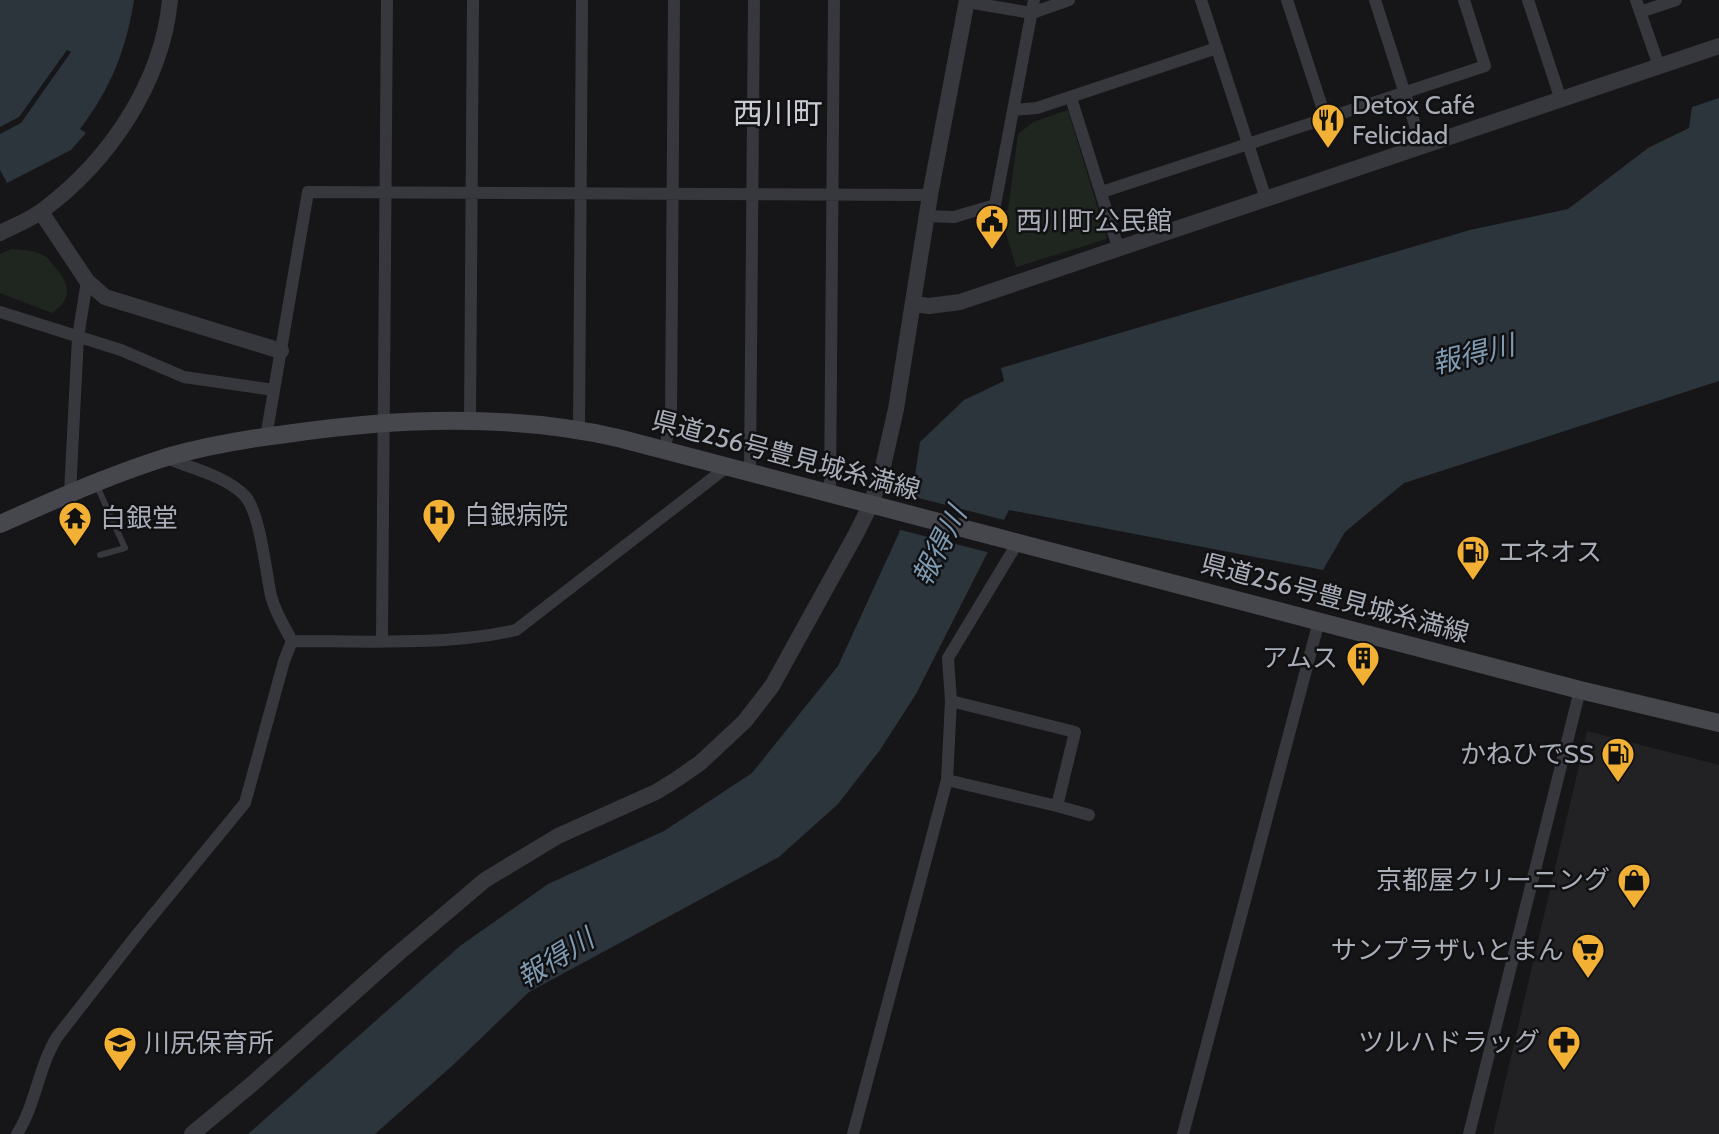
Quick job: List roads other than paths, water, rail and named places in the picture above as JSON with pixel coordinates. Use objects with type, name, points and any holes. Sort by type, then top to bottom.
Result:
[{"type":"main road","name":"県道256号豊見城糸満線","points":[[0,524],[95,482],[166,457],[266,437],[382,423],[470,421],[579,430],[1012,540],[1580,690],[1719,723]]},
{"type":"street","points":[[0,233],[41,212],[83,176],[122,127],[138,102],[160,48],[170,0]]},
{"type":"street","points":[[382,640],[387,0]]},
{"type":"street","points":[[470,421],[473,0]]},
{"type":"street","points":[[579,430],[583,0]]},
{"type":"street","points":[[664,451],[671,421],[674,0]]},
{"type":"street","points":[[750,473],[754,0]]},
{"type":"street","points":[[830,494],[834,0]]},
{"type":"street","points":[[192,1134],[485,880],[558,836],[656,792],[709,755],[745,721],[772,687],[871,504],[881,475],[893,421],[930,195],[967,1],[1033,6],[1069,0]]},
{"type":"street","points":[[1201,0],[1266,199]]},
{"type":"street","points":[[1287,0],[1326,119]]},
{"type":"street","points":[[1375,0],[1422,147]]},
{"type":"street","points":[[1102,192],[1485,66],[1464,0]]},
{"type":"street","points":[[1528,0],[1561,100]]},
{"type":"street","points":[[1658,66],[1638,6],[1676,0]]},
{"type":"street","points":[[927,215],[954,217],[995,205],[1033,6]]},
{"type":"street","points":[[913,304],[929,306],[960,302],[1719,46]]},
{"type":"street","points":[[1014,110],[1037,108],[1071,98],[1217,48]]},
{"type":"street","points":[[1071,98],[1118,247]]},
{"type":"street","points":[[266,437],[308,192],[930,195]]},
{"type":"street","points":[[41,212],[87,281],[105,297],[281,351]]},
{"type":"street","points":[[70,493],[78,337],[87,281]]},
{"type":"street","points":[[0,312],[121,350],[184,377],[274,390]]},
{"type":"street","points":[[166,457],[225,482],[245,497],[256,524],[272,599],[279,619],[292,641]]},
{"type":"street","points":[[292,641],[485,637],[516,630],[727,467]]},
{"type":"street","points":[[853,1134],[947,780],[951,701],[948,658],[1012,540]]},
{"type":"street","points":[[1183,1134],[1319,621]]},
{"type":"street","points":[[17,1134],[26,1119],[46,1055],[57,1037],[245,803],[284,661],[292,641]]},
{"type":"street","points":[[1469,1134],[1580,690]]},
{"type":"street","points":[[951,701],[1075,732],[1056,806]]},
{"type":"street","points":[[947,780],[1089,815]]},
{"type":"lane","points":[[95,482],[125,548],[100,555]]},
{"type":"water","points":[[0,0],[134,0],[127,35],[116,68],[80,129],[86,133],[71,150],[7,183],[0,170],[0,134],[21,123],[71,52],[67,50],[19,117],[0,127]]},
{"type":"water","name":"報得川","points":[[1719,98],[1719,381],[1404,483],[1345,532],[1323,570],[1009,510],[916,694],[880,750],[838,804],[779,857],[529,992],[452,1066],[375,1134],[248,1134],[460,946],[548,884],[664,831],[752,773],[838,666],[899,533],[913,488],[920,442],[964,400],[1004,381],[1001,368],[1470,230],[1568,209],[1648,148],[1689,128],[1692,107]]},
{"type":"place","name":"Detox Café Felicidad","points":[[1328,150]]},
{"type":"place","name":"西川町公民館","points":[[992,251]]},
{"type":"place","name":"白銀病院","points":[[439,545]]},
{"type":"place","name":"白銀堂","points":[[75,548]]},
{"type":"place","name":"エネオス","points":[[1473,582]]},
{"type":"place","name":"アムス","points":[[1363,688]]},
{"type":"place","name":"かねひでSS","points":[[1618,784]]},
{"type":"place","name":"京都屋クリーニング","points":[[1634,910]]},
{"type":"place","name":"サンプラザいとまん","points":[[1588,980]]},
{"type":"place","name":"ツルハドラッグ","points":[[1564,1072]]},
{"type":"place","name":"川尻保育所","points":[[120,1073]]},
{"type":"district","name":"西川町","points":[[778,114]]}]
